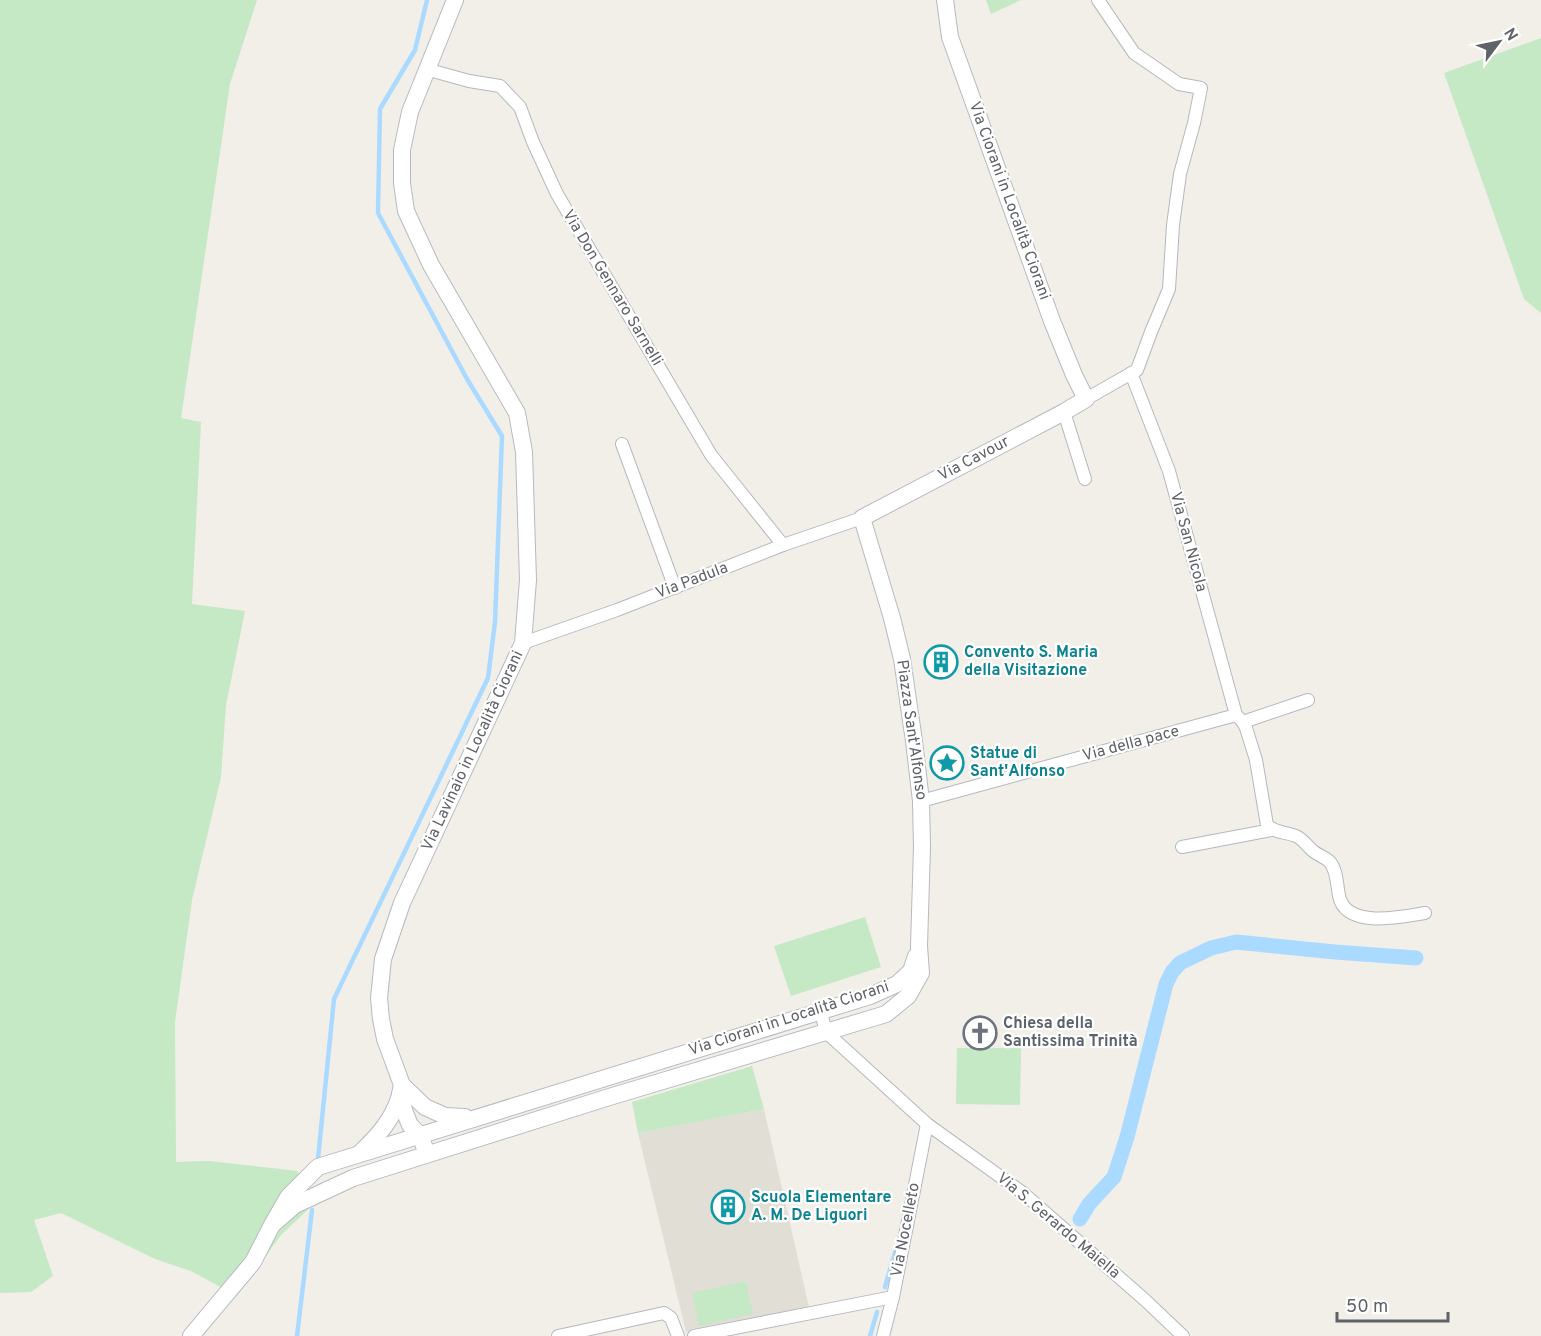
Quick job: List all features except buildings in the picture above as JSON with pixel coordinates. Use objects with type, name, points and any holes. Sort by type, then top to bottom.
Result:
[{"type":"street","name":"Via Lavinaio in Località Ciorani","points":[[427,1154],[420,1135],[410,1125],[405,1113],[404,1090],[385,1039],[379,998],[383,959],[402,903],[523,643],[528,580],[524,452],[517,413],[431,265],[406,211],[402,183],[402,150],[410,112],[455,0]]},
{"type":"street","name":"Via Ciorani in Località Ciorani","points":[[945,0],[950,37],[1052,321],[1086,399]]},
{"type":"street","points":[[1086,399],[1137,370],[1169,289],[1173,225],[1180,174],[1201,88],[1179,84],[1134,53],[1098,0]]},
{"type":"street","name":"Via Don Gennaro Sarnelli","points":[[424,74],[433,72],[500,86],[520,107],[557,194],[711,455],[783,545]]},
{"type":"street","name":"Via San Nicola","points":[[1131,374],[1169,471],[1240,718],[1246,728],[1256,760],[1266,825],[1272,830]]},
{"type":"street","name":"Via Cavour","points":[[862,518],[1086,399]]},
{"type":"street","points":[[1064,412],[1085,479]]},
{"type":"street","points":[[622,444],[675,588]]},
{"type":"street","name":"Via Padula","points":[[523,643],[617,610],[783,545],[862,518]]},
{"type":"street","name":"Piazza Sant'Alfonso","points":[[862,518],[902,659],[921,801],[919,946]]},
{"type":"street","name":"Via della pace","points":[[921,801],[1308,700]]},
{"type":"street","points":[[1182,847],[1272,830],[1289,833],[1299,837],[1313,851],[1332,864],[1339,899],[1342,906],[1351,914],[1365,918],[1394,918],[1425,913]]},
{"type":"street","name":"Via Ciorani in Località Ciorani","points":[[191,1336],[253,1262],[288,1197],[318,1167],[870,996],[897,984],[911,971],[919,946]]},
{"type":"street","name":"Via Ciorani in Località Ciorani","points":[[272,1225],[295,1205],[353,1178],[886,1014],[908,996],[921,973],[919,946]]},
{"type":"street","points":[[821,1012],[826,1032]]},
{"type":"street","name":"Via S. Gerardo Maiella","points":[[826,1032],[927,1124],[1023,1193],[1183,1336]]},
{"type":"street","points":[[358,1155],[380,1134],[391,1118],[404,1090],[424,1107],[445,1116],[474,1118]]},
{"type":"street","name":"Via Nocelleto","points":[[882,1336],[893,1297],[927,1124]]},
{"type":"street","points":[[694,1336],[893,1297]]},
{"type":"street","points":[[558,1336],[664,1313],[671,1318],[678,1336]]},
{"type":"shaded area","points":[[764,1109],[809,1307],[686,1332],[638,1133]]},
{"type":"green space","points":[[0,0],[257,0],[230,84],[181,418],[201,422],[192,604],[245,611],[226,705],[221,777],[192,900],[175,1022],[176,1162],[209,1161],[297,1171],[316,1202],[281,1235],[237,1296],[191,1271],[155,1259],[61,1213],[34,1220],[53,1276],[31,1292],[0,1293]]},
{"type":"green space","points":[[986,0],[1021,0],[991,14]]},
{"type":"green space","points":[[1541,38],[1541,313],[1524,299],[1444,73]]},
{"type":"green space","points":[[865,917],[881,967],[791,996],[774,946]]},
{"type":"green space","points":[[957,1048],[1021,1048],[1020,1105],[956,1104]]},
{"type":"green space","points":[[752,1066],[764,1109],[638,1133],[632,1102]]},
{"type":"green space","points":[[746,1281],[753,1314],[699,1326],[692,1293]]},
{"type":"waterway","points":[[318,1159],[334,999],[488,678],[495,622],[502,436],[467,379],[378,213],[380,109],[415,50],[427,0]]},
{"type":"waterway","points":[[1080,1219],[1089,1204],[1114,1177],[1127,1137],[1166,984],[1180,963],[1211,948],[1236,942],[1416,958]]},
{"type":"waterway","points":[[297,1336],[312,1210]]},
{"type":"waterway","points":[[885,1287],[897,1246]]},
{"type":"waterway","points":[[870,1336],[877,1312]]},
{"type":"place","name":"Convento S. Maria della Visitazione","points":[[941,662]]},
{"type":"place","name":"Statue di Sant'Alfonso","points":[[947,763]]},
{"type":"place","name":"Chiesa della Santissima Trinità","points":[[980,1033]]},
{"type":"place","name":"Scuola Elementare A. M. De Liguori","points":[[728,1207]]}]
